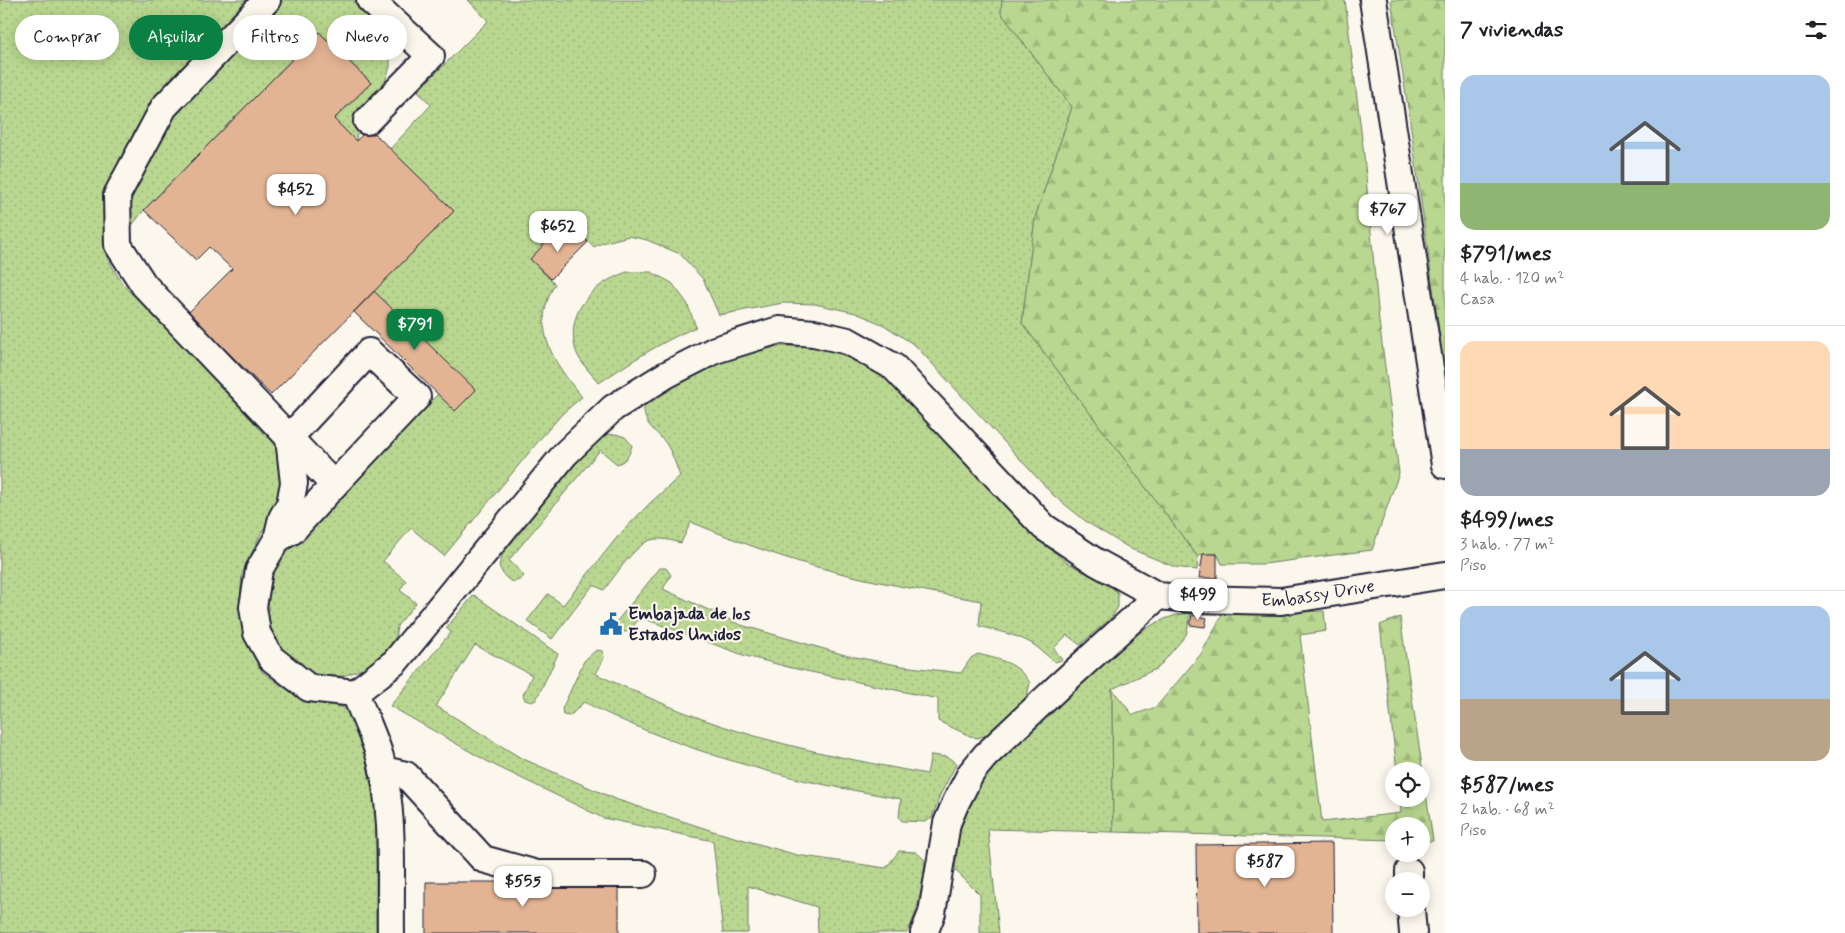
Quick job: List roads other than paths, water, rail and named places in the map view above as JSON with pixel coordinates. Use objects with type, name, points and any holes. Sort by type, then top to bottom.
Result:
[{"type":"street","points":[[266,0],[164,107],[117,194],[118,245],[144,285],[334,484]]},
{"type":"street","points":[[367,121],[432,56],[370,0]]},
{"type":"street","points":[[1373,0],[1445,465]]},
{"type":"street","points":[[277,539],[292,531],[417,397],[369,352],[289,438],[294,483],[290,504],[282,518],[277,539],[259,570],[253,607],[257,633],[271,658],[309,688],[355,693],[395,662],[564,454],[613,408],[666,375],[715,350],[779,330],[814,333],[848,341],[894,367],[957,432],[1044,527],[1096,562],[1158,596],[1058,687],[986,756],[971,773],[946,823],[932,913],[924,933]]},
{"type":"street","name":"Embassy Drive","points":[[1158,596],[1193,599],[1281,601],[1445,574]]},
{"type":"street","points":[[355,693],[380,756],[388,802],[391,933]]},
{"type":"street","points":[[383,770],[406,774],[483,859],[537,874],[643,874]]},
{"type":"street","points":[[1412,917],[1413,933]]},
{"type":"place","name":"Embajada de los Estados Unidos","points":[[611,624]]}]
